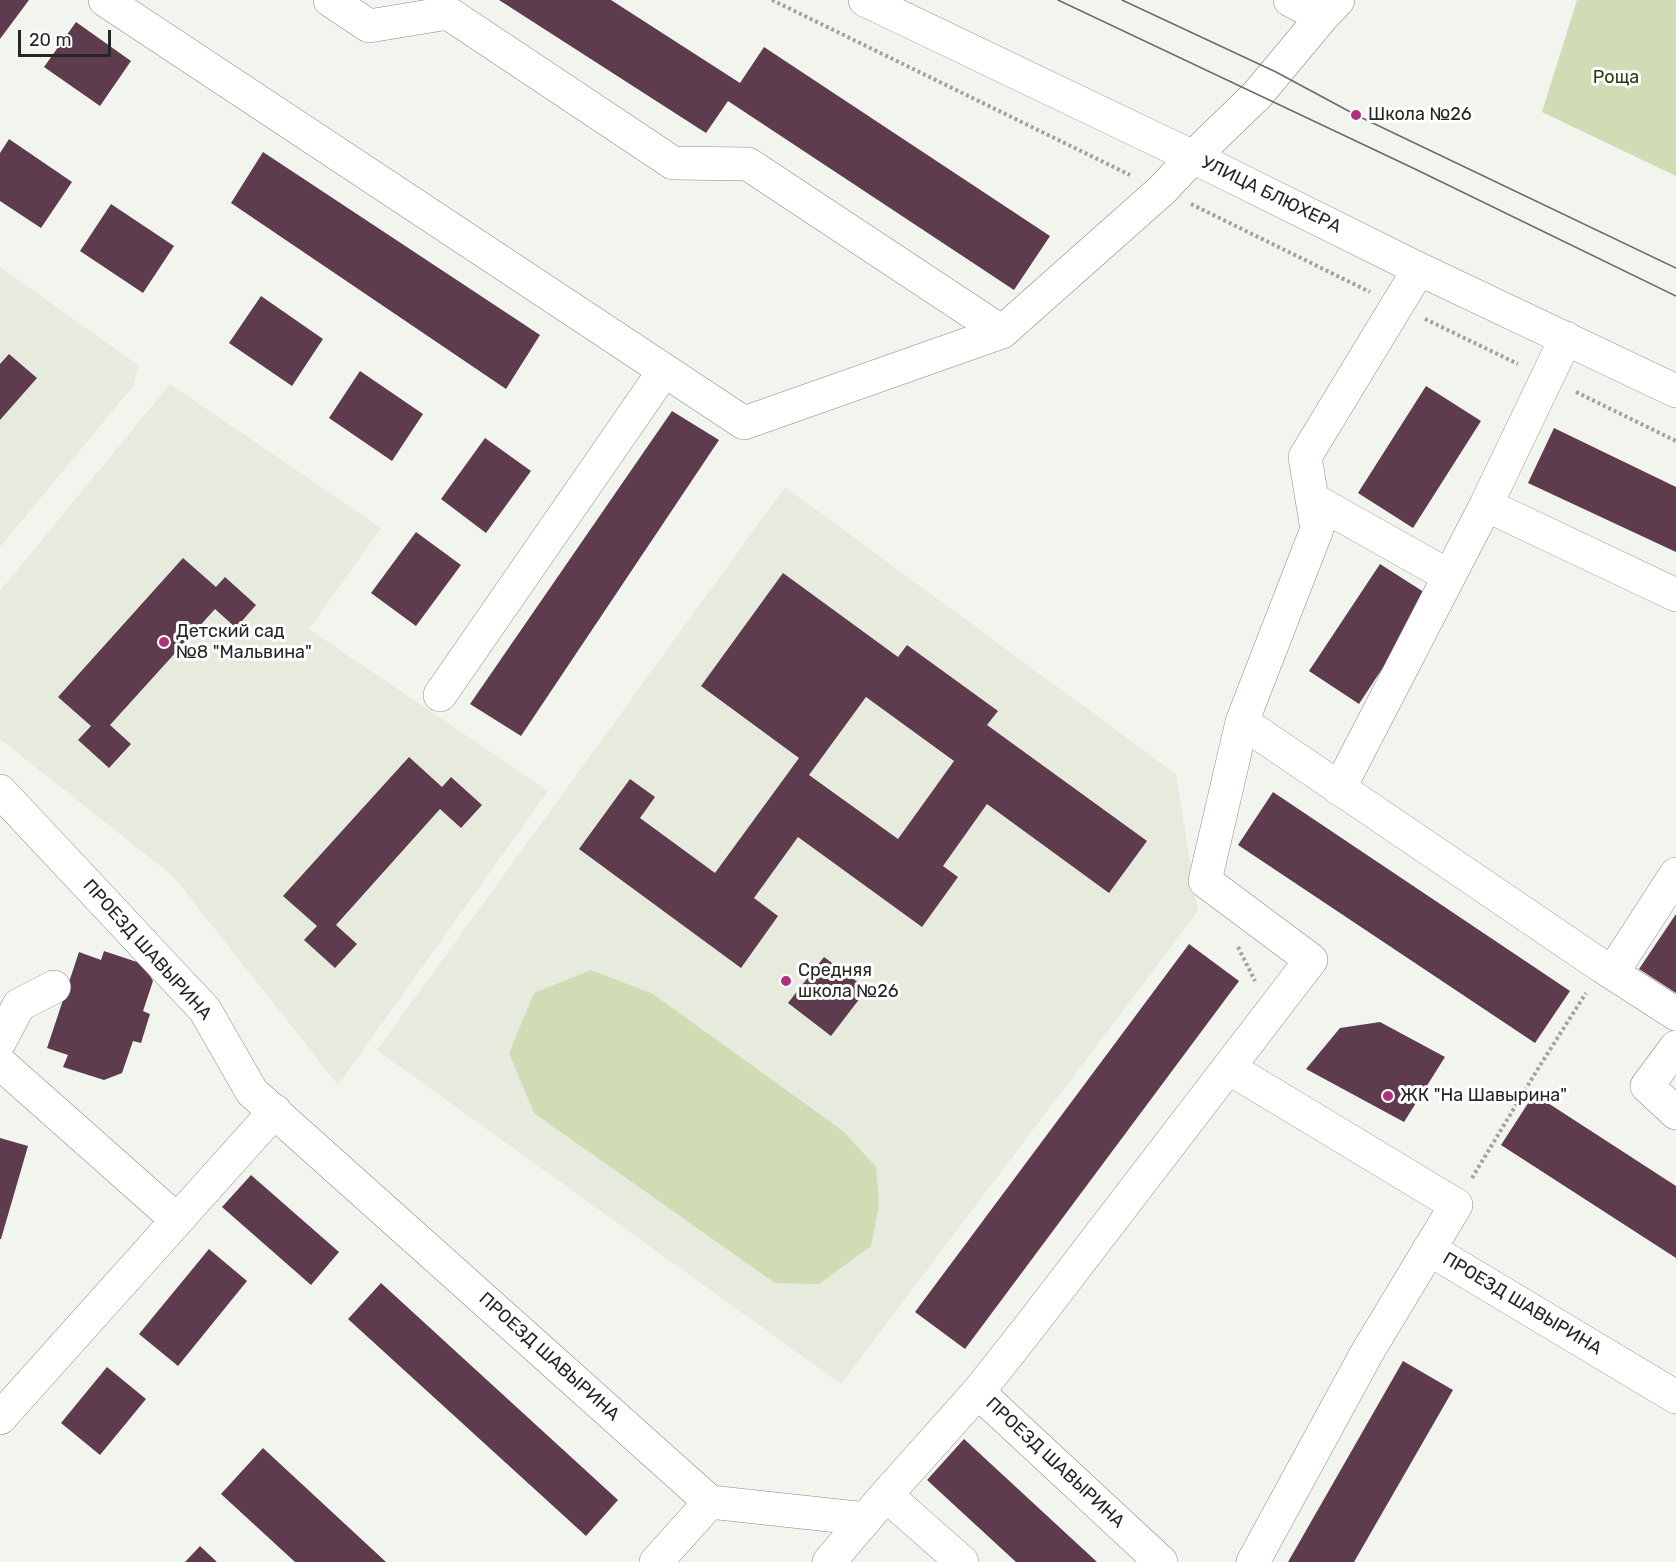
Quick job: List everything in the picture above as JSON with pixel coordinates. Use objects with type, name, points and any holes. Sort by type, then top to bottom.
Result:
[{"type":"street","points":[[105,0],[744,423],[1002,332],[1162,190],[1257,95],[1330,8],[1290,0]]},
{"type":"street","points":[[330,0],[369,26],[448,13],[673,163],[748,164],[1002,332]]},
{"type":"street","name":"УЛИЦА БЛЮХЕРА","points":[[866,0],[1676,392]]},
{"type":"street","points":[[978,1392],[1311,960],[1205,881],[1242,722],[1317,529],[1305,457],[1419,269]]},
{"type":"street","points":[[1339,789],[1486,505],[1566,338]]},
{"type":"street","points":[[440,696],[664,371]]},
{"type":"street","points":[[1312,499],[1449,576]]},
{"type":"street","points":[[1486,505],[1676,595]]},
{"type":"street","points":[[1242,722],[1607,970],[1676,1014]]},
{"type":"street","name":"ПРОЕЗД ШАВЫРИНА","points":[[0,791],[205,1010],[252,1092],[710,1502]]},
{"type":"street","points":[[1607,970],[1676,874]]},
{"type":"street","points":[[0,1041],[19,1005],[54,987]]},
{"type":"street","points":[[1676,1047],[1647,1086],[1676,1113]]},
{"type":"street","points":[[0,1064],[177,1220]]},
{"type":"street","points":[[1229,1068],[1456,1205],[1429,1249]]},
{"type":"street","points":[[0,1418],[274,1111]]},
{"type":"street","name":"ПРОЕЗД ШАВЫРИНА","points":[[1253,1562],[1368,1351],[1429,1249],[1676,1397]]},
{"type":"street","name":"ПРОЕЗД ШАВЫРИНА","points":[[829,1562],[978,1392],[1161,1562]]},
{"type":"street","points":[[656,1562],[710,1502],[876,1507],[962,1562]]},
{"type":"path","points":[[772,0],[1676,441]]},
{"type":"path","points":[[1456,1205],[1539,1067],[1607,970]]},
{"type":"shaded area","points":[[0,267],[138,365],[134,385],[0,547]]},
{"type":"shaded area","points":[[170,384],[381,528],[309,629],[548,791],[338,1085],[173,876],[0,739],[0,591]]},
{"type":"shaded area","name":"Средняя школа №26","points":[[785,487],[1176,774],[1198,911],[841,1384],[377,1050]]},
{"type":"green space","name":"Роща","points":[[1577,0],[1676,0],[1676,176],[1542,112]]},
{"type":"green space","points":[[591,970],[653,994],[843,1131],[876,1167],[879,1205],[871,1246],[819,1284],[775,1283],[534,1113],[509,1053],[534,993]]},
{"type":"building","points":[[0,0],[29,0],[0,39]]},
{"type":"building","points":[[499,0],[611,0],[740,83],[764,47],[1050,236],[1014,290],[728,101],[706,133]]},
{"type":"building","points":[[76,22],[131,61],[100,106],[44,67]]},
{"type":"building","points":[[9,139],[72,182],[41,228],[0,201],[0,153]]},
{"type":"building","points":[[263,152],[540,335],[506,389],[231,203]]},
{"type":"building","points":[[111,204],[174,246],[143,293],[80,251]]},
{"type":"building","points":[[261,296],[323,339],[292,386],[229,343]]},
{"type":"building","points":[[9,354],[37,378],[0,420],[0,364]]},
{"type":"building","points":[[360,371],[423,414],[392,461],[329,418]]},
{"type":"building","points":[[1426,386],[1481,421],[1413,528],[1358,493]]},
{"type":"building","points":[[672,411],[719,440],[521,736],[470,704]]},
{"type":"building","points":[[1554,428],[1676,487],[1676,552],[1528,483]]},
{"type":"building","points":[[485,438],[531,471],[486,533],[441,499]]},
{"type":"building","points":[[416,532],[461,565],[416,626],[371,593]]},
{"type":"building","points":[[183,558],[216,587],[225,577],[256,605],[236,628],[215,609],[110,725],[131,744],[109,768],[78,740],[91,726],[58,697]]},
{"type":"building","points":[[1380,564],[1430,596],[1359,704],[1309,671]]},
{"type":"building","points":[[783,573],[898,657],[907,645],[998,711],[987,725],[1147,841],[1109,893],[987,804],[943,866],[958,877],[922,927],[798,837],[754,898],[778,916],[741,968],[579,849],[630,779],[655,797],[640,818],[715,873],[799,758],[701,686]],"holes":[[[866,697],[954,761],[898,839],[809,775]]]},
{"type":"building","points":[[409,757],[442,787],[451,777],[482,805],[461,828],[440,809],[336,925],[357,944],[335,968],[304,940],[317,926],[283,896]]},
{"type":"building","points":[[1273,792],[1570,991],[1535,1043],[1238,845]]},
{"type":"building","points":[[1676,914],[1676,993],[1639,969]]},
{"type":"building","points":[[1189,944],[1239,981],[965,1349],[915,1312]]},
{"type":"building","points":[[104,951],[143,964],[153,981],[143,1011],[150,1014],[141,1043],[133,1041],[122,1073],[104,1080],[63,1067],[68,1055],[47,1048],[79,952],[101,960]]},
{"type":"building","points":[[824,957],[867,989],[831,1036],[788,1003]]},
{"type":"building","name":"ЖК \"На Шавырина\"","points":[[1380,1022],[1445,1057],[1404,1122],[1306,1069],[1340,1028]]},
{"type":"building","points":[[1534,1094],[1676,1186],[1676,1258],[1501,1145]]},
{"type":"building","points":[[0,1138],[28,1146],[1,1239],[0,1239]]},
{"type":"building","points":[[251,1175],[339,1252],[311,1285],[222,1207]]},
{"type":"building","points":[[209,1249],[247,1281],[178,1366],[139,1334]]},
{"type":"building","points":[[381,1283],[618,1500],[586,1536],[348,1319]]},
{"type":"building","points":[[1403,1361],[1453,1390],[1354,1562],[1288,1562]]},
{"type":"building","points":[[107,1367],[146,1399],[100,1455],[61,1423]]},
{"type":"building","points":[[964,1439],[1097,1562],[1016,1562],[927,1480]]},
{"type":"building","points":[[263,1448],[386,1562],[295,1562],[221,1494]]},
{"type":"building","points":[[200,1546],[217,1562],[185,1562]]},
{"type":"tram line","points":[[1058,0],[1676,296]]},
{"type":"tram line","points":[[1122,0],[1276,72],[1356,115],[1676,268]]},
{"type":"place","name":"Школа №26","points":[[1356,115]]},
{"type":"place","name":"Детский сад №8 \"Мальвина\"","points":[[164,642]]},
{"type":"place","name":"Средняя школа №26","points":[[786,981]]},
{"type":"place","name":"ЖК \"На Шавырина\"","points":[[1388,1096]]}]
